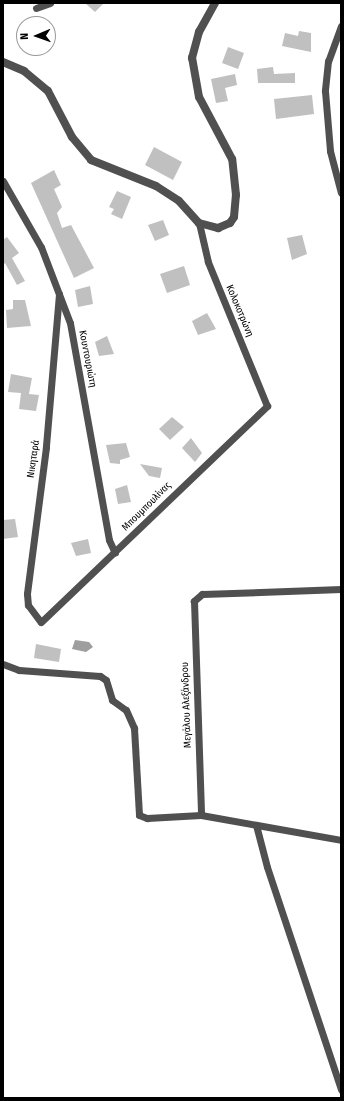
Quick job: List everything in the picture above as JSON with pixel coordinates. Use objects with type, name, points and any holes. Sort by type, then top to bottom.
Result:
[{"type":"street","points":[[36,8],[50,3]]},
{"type":"street","points":[[3,62],[24,71],[48,91],[72,138],[91,160],[169,193],[200,223],[213,228],[224,226],[230,223],[236,207],[232,159],[199,97],[193,72],[194,42],[215,3]]},
{"type":"street","points":[[341,26],[328,61],[325,91],[330,151],[341,193]]},
{"type":"street","name":"Κουντουριώτη","points":[[3,181],[41,247],[70,322],[109,540],[115,553]]},
{"type":"street","name":"Κολοκοτρώνη","points":[[200,223],[208,262],[267,406]]},
{"type":"street","name":"Νικηταρά","points":[[41,622],[28,605],[26,594],[46,447],[59,294]]},
{"type":"street","name":"Μπουμπουλίνας","points":[[41,622],[115,553],[267,406]]},
{"type":"street","name":"Μεγάλου Αλεξάνδρου","points":[[201,815],[197,596],[341,588]]},
{"type":"street","points":[[3,664],[19,670],[100,676],[106,680],[112,700],[126,710],[134,728],[139,815],[147,818],[201,815],[341,840]]},
{"type":"street","points":[[256,825],[267,867],[341,1090]]},
{"type":"shaded area","points":[[75,640],[89,642],[93,647],[86,652],[72,649]]},
{"type":"building","points":[[85,3],[104,3],[95,12]]},
{"type":"building","points":[[299,31],[311,33],[311,52],[282,46],[285,33],[298,36]]},
{"type":"building","points":[[228,47],[244,53],[238,69],[222,63]]},
{"type":"building","points":[[273,67],[274,74],[295,73],[295,83],[258,83],[257,69]]},
{"type":"building","points":[[235,74],[237,85],[225,88],[228,101],[216,103],[211,79]]},
{"type":"building","points":[[312,95],[314,114],[276,119],[274,99]]},
{"type":"building","points":[[154,147],[182,162],[173,180],[145,165]]},
{"type":"building","points":[[54,170],[61,185],[54,189],[62,207],[57,213],[62,228],[71,225],[94,268],[74,278],[31,183]]},
{"type":"building","points":[[117,191],[131,197],[122,219],[111,214],[114,209],[109,207]]},
{"type":"building","points":[[163,220],[169,235],[155,241],[148,225]]},
{"type":"building","points":[[302,235],[307,254],[292,260],[287,238]]},
{"type":"building","points":[[7,237],[19,253],[12,258],[25,281],[17,285],[5,263],[3,265],[3,240]]},
{"type":"building","points":[[184,266],[190,285],[167,293],[160,274]]},
{"type":"building","points":[[90,286],[93,304],[78,307],[75,290]]},
{"type":"building","points":[[13,300],[25,300],[31,326],[7,328],[6,310],[13,309]]},
{"type":"building","points":[[207,313],[216,329],[198,335],[192,321]]},
{"type":"building","points":[[107,336],[114,354],[99,356],[95,342]]},
{"type":"building","points":[[11,374],[32,378],[29,394],[39,395],[36,411],[19,409],[21,393],[8,392]]},
{"type":"building","points":[[172,417],[184,427],[170,440],[159,429]]},
{"type":"building","points":[[191,438],[202,453],[195,462],[182,448]]},
{"type":"building","points":[[126,443],[130,457],[120,460],[120,464],[110,463],[106,445]]},
{"type":"building","points":[[140,464],[162,468],[160,478],[149,476]]},
{"type":"building","points":[[127,485],[131,502],[118,504],[115,489]]},
{"type":"building","points":[[15,519],[18,537],[3,539],[3,520]]},
{"type":"building","points":[[88,539],[91,553],[76,556],[71,543]]},
{"type":"building","points":[[36,644],[61,649],[59,662],[34,658]]}]
